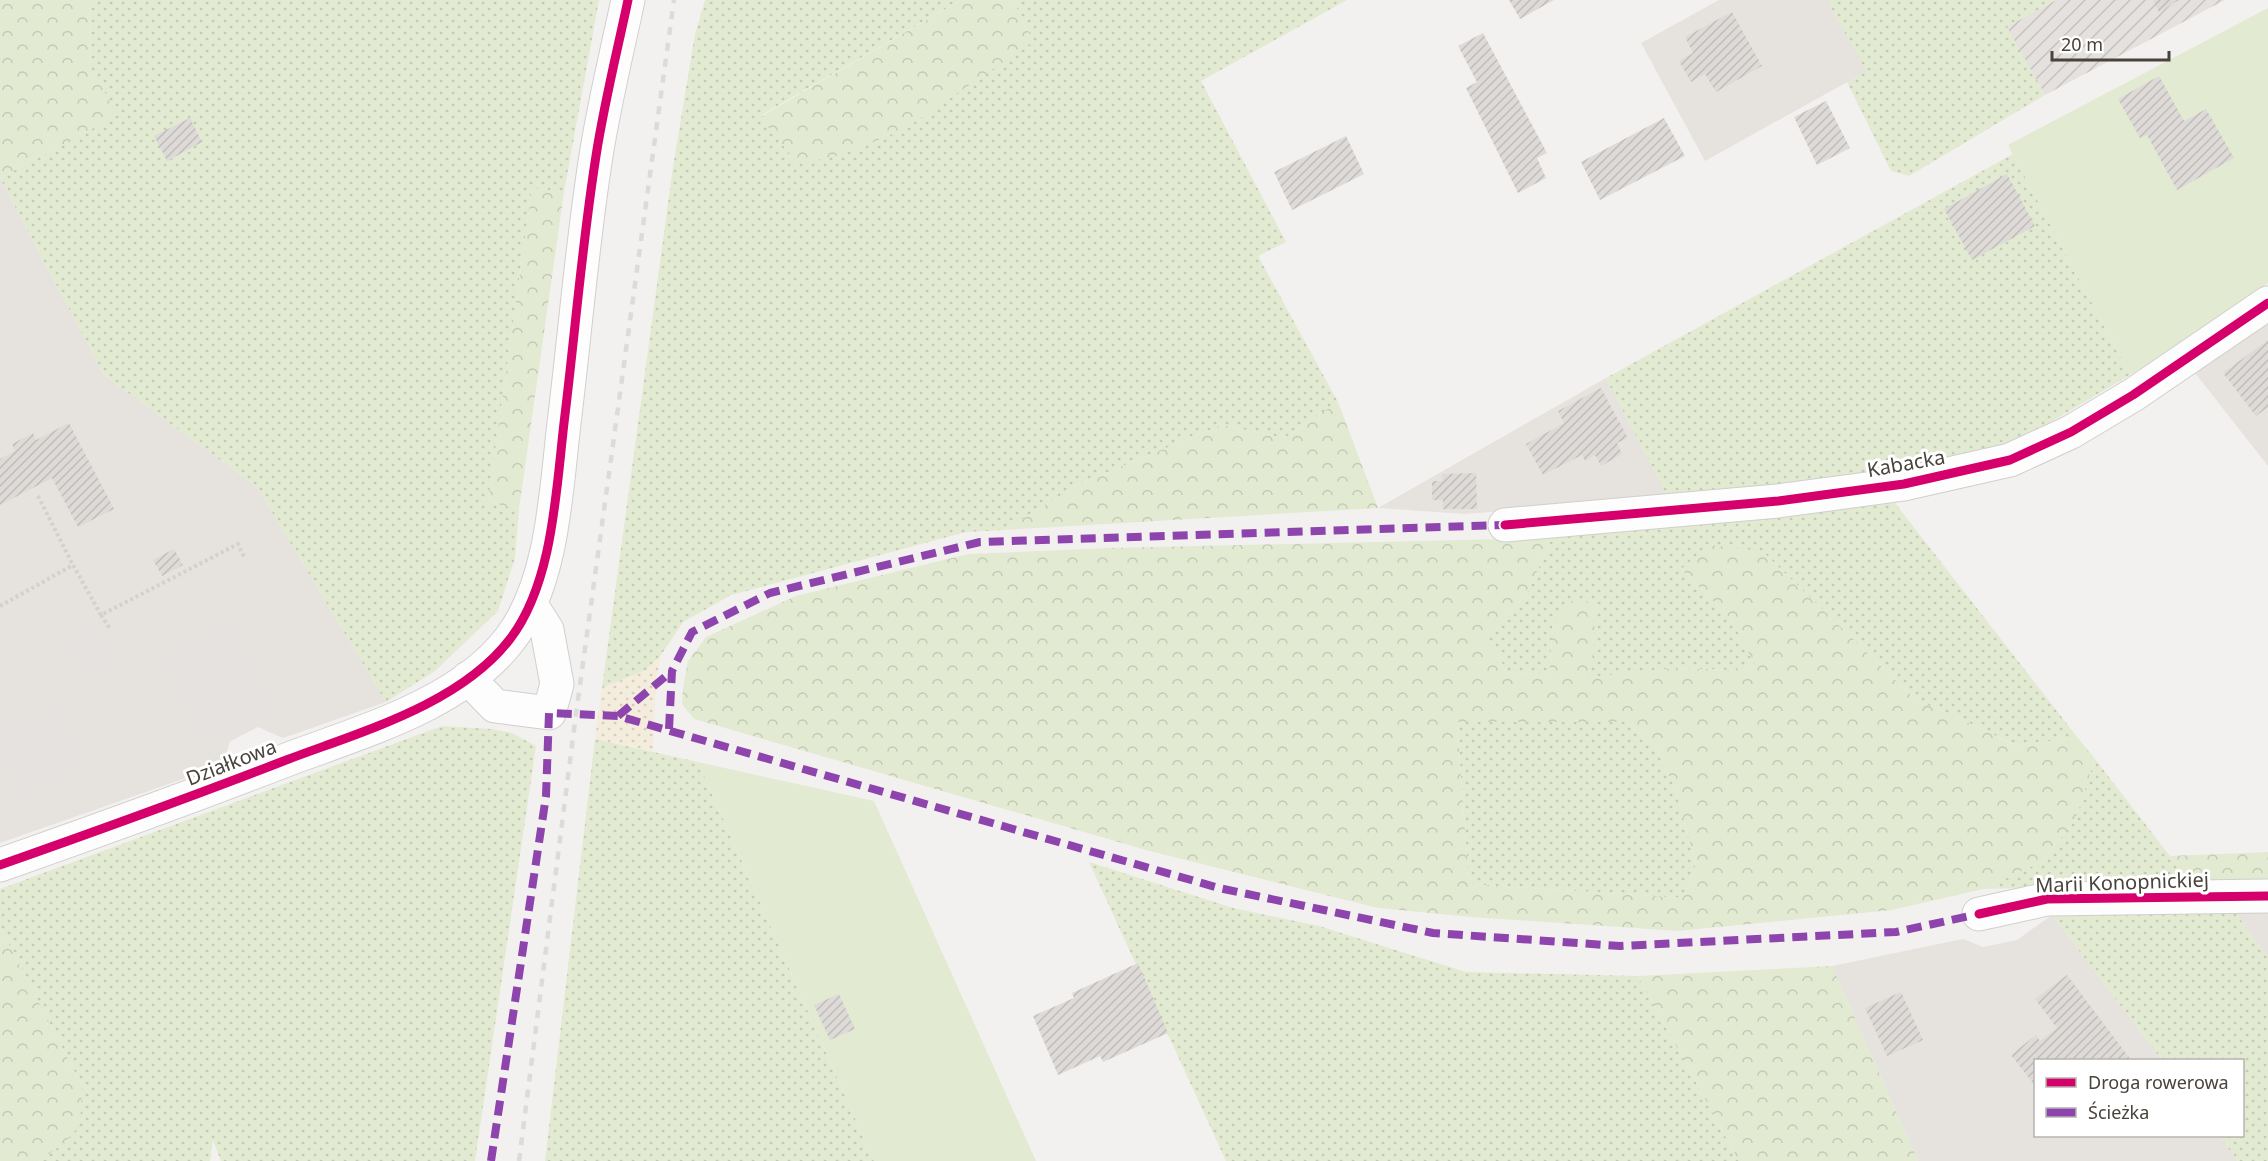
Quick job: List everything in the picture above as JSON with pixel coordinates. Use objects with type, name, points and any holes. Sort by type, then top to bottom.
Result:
[{"type":"street","name":"Działkowa","points":[[0,865],[169,805],[404,714],[449,693],[509,640],[531,605],[543,570],[554,500],[596,156],[628,0]]},
{"type":"street","name":"Kabacka","points":[[1505,525],[1779,501],[1904,484],[2010,460],[2071,432],[2133,395],[2268,303]]},
{"type":"street","points":[[468,678],[495,706],[549,713],[557,684],[547,630],[531,605]]},
{"type":"street","name":"Marii Konopnickiej","points":[[1979,914],[2047,899],[2268,896]]},
{"type":"path","points":[[38,496],[73,565],[111,630]]},
{"type":"path","points":[[101,615],[238,544],[244,559]]},
{"type":"path","points":[[0,606],[73,565]]},
{"type":"shaded area","points":[[1719,0],[1827,0],[1867,71],[1705,161],[1641,43]]},
{"type":"shaded area","points":[[2056,0],[2225,0],[2045,95],[2006,27]]},
{"type":"shaded area","points":[[0,178],[104,375],[257,487],[386,702],[283,738],[258,727],[230,741],[223,765],[0,843]]},
{"type":"shaded area","points":[[2268,320],[2268,466],[2192,369]]},
{"type":"shaded area","points":[[1606,378],[1668,498],[1465,514],[1378,508]]},
{"type":"shaded area","points":[[233,615],[285,712],[205,755],[153,658]]},
{"type":"shaded area","points":[[96,621],[118,662],[81,683],[58,642]]},
{"type":"shaded area","points":[[57,698],[93,762],[23,802],[4,769],[0,770],[0,723],[19,712],[23,717]]},
{"type":"shaded area","points":[[2231,907],[2268,908],[2268,957]]},
{"type":"shaded area","points":[[2052,915],[2161,1059],[2034,1059],[2034,1137],[2220,1137],[2238,1161],[1918,1161],[1832,966],[1963,939],[1983,947],[2017,940]]},
{"type":"green space","points":[[0,0],[91,0],[90,67],[118,115],[0,178]]},
{"type":"green space","points":[[91,0],[599,0],[564,192],[532,188],[488,502],[519,509],[515,558],[498,611],[435,671],[386,702],[257,487],[104,375],[0,178],[117,115],[90,67]]},
{"type":"green space","points":[[705,0],[961,0],[760,116],[798,164],[1033,42],[1013,0],[1347,0],[1201,81],[1286,242],[1258,256],[1338,402],[1285,438],[1222,425],[1079,484],[1005,530],[966,532],[731,595],[683,622],[661,655],[646,670],[602,688],[673,167],[695,34]]},
{"type":"green space","points":[[961,0],[1013,0],[1033,42],[903,130],[840,155],[798,164],[760,117]]},
{"type":"green space","points":[[1827,0],[2056,0],[2007,27],[2045,95],[1909,176],[1891,171],[1847,82],[1866,71]]},
{"type":"green space","points":[[2268,8],[2268,283],[2229,314],[2130,375],[2008,145]]},
{"type":"green space","points":[[2013,154],[2130,375],[1990,458],[1868,478],[1668,498],[1606,378]]},
{"type":"green space","points":[[532,188],[564,192],[519,509],[488,502]]},
{"type":"green space","points":[[1338,402],[1378,508],[1005,530],[1079,484],[1222,425],[1285,438]]},
{"type":"green space","points":[[1895,503],[2078,738],[2015,745],[1916,700],[1762,551],[1681,569],[1731,619],[1756,665],[1729,670],[1676,668],[1587,678],[1594,650],[1553,624],[1549,675],[1505,672],[1500,656],[1485,643],[1528,591],[1552,538]]},
{"type":"green space","points":[[1552,538],[1528,591],[1486,642],[1500,656],[1505,672],[1549,675],[1553,624],[1573,600],[1595,604],[1594,650],[1588,677],[1676,668],[1729,670],[1755,665],[1731,619],[1681,569],[1709,545],[1762,551],[1916,700],[2014,745],[2078,738],[2095,759],[2075,820],[2043,861],[1983,889],[1892,910],[1678,931],[1471,917],[1378,908],[1146,850],[694,719],[682,704],[688,661],[706,637],[796,596],[968,554],[1111,548]],"holes":[[[1457,722],[1626,722],[1655,746],[1675,788],[1696,864],[1683,898],[1469,884]]]},
{"type":"green space","points":[[1457,722],[1626,722],[1655,746],[1675,788],[1696,864],[1683,898],[1469,884]]},
{"type":"green space","points":[[442,726],[491,729],[512,733],[536,746],[475,1161],[221,1161],[213,1140],[210,1161],[39,1161],[64,1143],[82,1086],[0,927],[0,889]]},
{"type":"green space","points":[[595,739],[698,762],[874,1161],[545,1161]]},
{"type":"green space","points":[[2095,759],[2170,856],[2188,884],[1983,889],[2043,861],[2075,820]]},
{"type":"green space","points":[[698,762],[874,801],[1036,1161],[874,1161]]},
{"type":"green space","points":[[2268,852],[2268,884],[2188,884],[2170,856]]},
{"type":"green space","points":[[1089,862],[1233,908],[1319,926],[1466,972],[1638,976],[1739,1161],[1226,1161]]},
{"type":"green space","points":[[2231,907],[2268,957],[2268,1161],[2238,1161],[2220,1137],[2244,1137],[2244,1059],[2161,1059],[2052,915]]},
{"type":"green space","points":[[0,927],[82,1086],[80,1125],[64,1143],[39,1161],[0,1161]]},
{"type":"green space","points":[[1832,966],[1918,1161],[1739,1161],[1638,976]]},
{"type":"sand","points":[[661,655],[656,681],[653,751],[595,739],[602,688],[646,670]]},
{"type":"building","points":[[1509,0],[1554,0],[1520,19]]},
{"type":"building","points":[[2153,0],[2179,0],[2159,12]]},
{"type":"building","points":[[1732,12],[1762,66],[1716,92],[1705,74],[1691,82],[1679,61],[1693,53],[1685,37]]},
{"type":"building","points":[[1483,33],[1547,153],[1537,158],[1546,178],[1518,193],[1466,88],[1477,82],[1458,46]]},
{"type":"building","points":[[2159,76],[2184,121],[2206,109],[2234,158],[2177,190],[2147,135],[2140,138],[2118,99]]},
{"type":"building","points":[[1826,101],[1850,148],[1817,165],[1794,117]]},
{"type":"building","points":[[190,118],[202,142],[167,161],[154,136]]},
{"type":"building","points":[[1664,118],[1685,156],[1600,200],[1581,162]]},
{"type":"building","points":[[1346,136],[1364,174],[1292,210],[1274,172]]},
{"type":"building","points":[[2007,174],[2035,226],[1972,260],[1944,209]]},
{"type":"building","points":[[2268,340],[2268,407],[2256,416],[2223,373]]},
{"type":"building","points":[[1601,388],[1628,438],[1617,443],[1622,454],[1601,466],[1595,455],[1585,461],[1582,455],[1543,475],[1526,444],[1564,423],[1558,411]]},
{"type":"building","points":[[69,423],[114,509],[78,527],[52,478],[0,505],[0,459],[15,451],[12,444],[33,433],[36,440]]},
{"type":"building","points":[[1476,473],[1477,509],[1443,509],[1443,500],[1432,500],[1432,481],[1442,481],[1443,474]]},
{"type":"building","points":[[174,549],[183,565],[162,576],[153,560]]},
{"type":"building","points":[[1138,963],[1168,1033],[1103,1062],[1100,1056],[1058,1075],[1033,1016],[1074,998],[1072,993]]},
{"type":"building","points":[[2067,975],[2130,1059],[2034,1059],[2034,1084],[2011,1055],[2036,1035],[2040,1041],[2057,1028],[2035,999]]},
{"type":"building","points":[[1901,992],[1923,1040],[1887,1056],[1865,1008]]},
{"type":"building","points":[[839,994],[855,1029],[830,1040],[814,1005]]},
{"type":"railway","points":[[519,1161],[576,714],[674,0]]},
{"type":"marked path","points":[[669,729],[672,671],[692,632],[770,593],[980,542],[1505,525]]},
{"type":"marked path","points":[[618,716],[672,671]]},
{"type":"marked path","points":[[491,1161],[546,796],[549,713],[618,716],[1219,888],[1433,933],[1620,946],[1896,932],[1979,914]]},
{"type":"cycle path","points":[[0,865],[176,802],[404,715],[435,700],[463,682],[489,662],[510,639],[535,591],[550,536],[591,189],[603,117],[628,0]]},
{"type":"cycle path","points":[[1505,525],[1778,501],[1904,484],[2010,460],[2071,432],[2133,395],[2268,303]]},
{"type":"cycle path","points":[[1979,914],[2047,899],[2268,896]]}]
